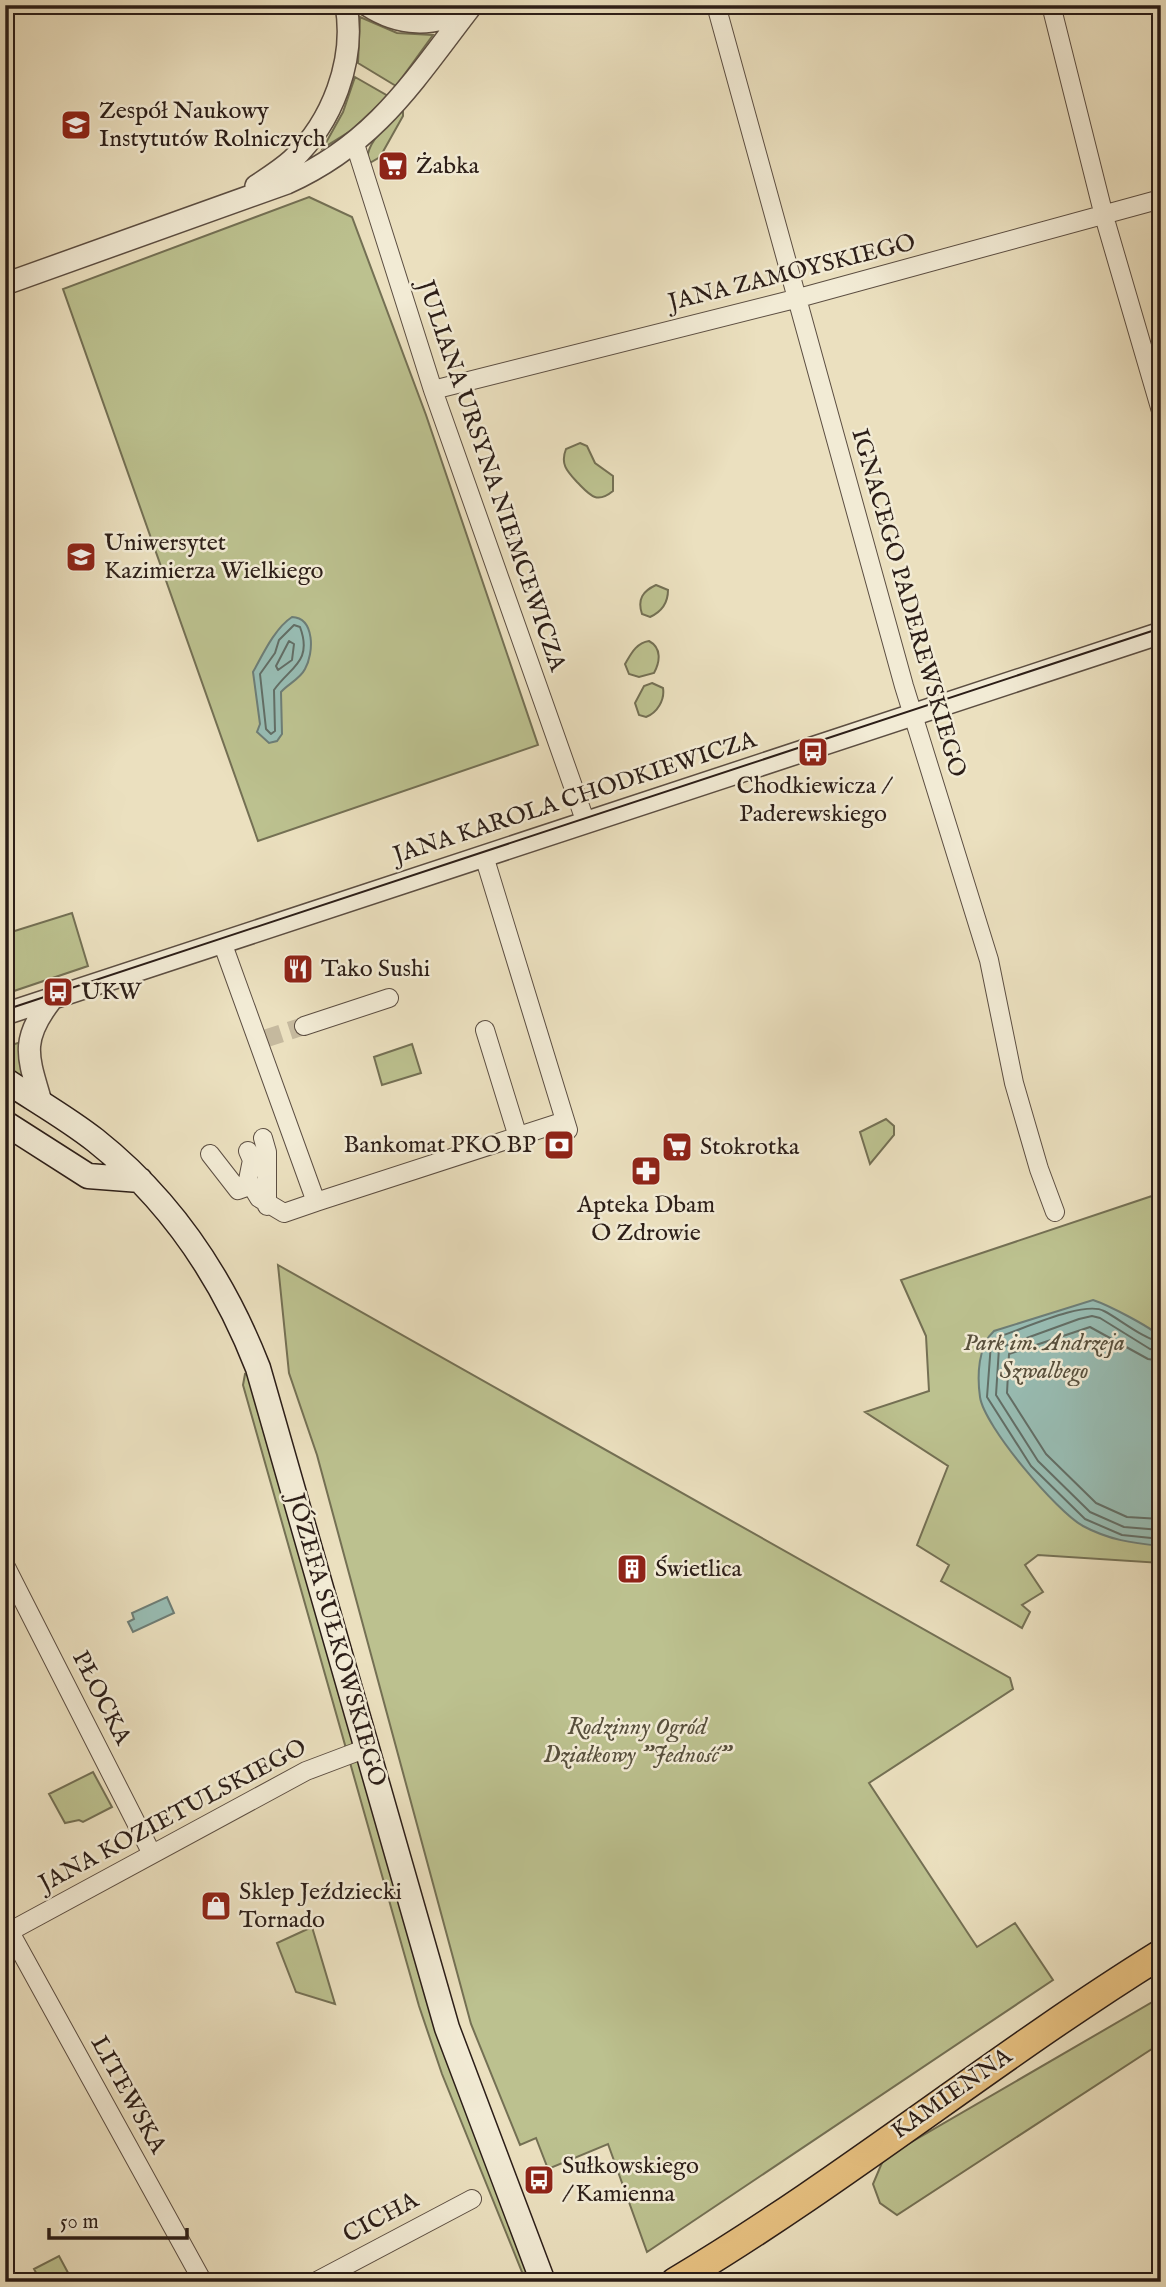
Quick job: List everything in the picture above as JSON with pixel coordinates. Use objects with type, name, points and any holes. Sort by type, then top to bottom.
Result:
[{"type":"main road","name":"JÓZEFA SUŁKOWSKIEGO","points":[[5,1080],[92,1138],[140,1180],[185,1230],[218,1279],[242,1327],[262,1381],[447,2028],[543,2282]]},
{"type":"main road","points":[[5,1123],[88,1176],[140,1180]]},
{"type":"main road","name":"KAMIENNA","points":[[675,2282],[747,2239],[1075,2007],[1161,1954]]},
{"type":"main road","name":"KAMIENNA","points":[[697,2282],[747,2239]]},
{"type":"street","points":[[240,197],[291,162],[316,132],[338,91],[345,64],[348,23],[346,5]]},
{"type":"street","points":[[367,5],[389,17],[428,22],[450,17],[471,5]]},
{"type":"street","points":[[5,284],[240,197],[268,190],[314,170],[355,144],[388,113],[471,5]]},
{"type":"street","name":"IGNACEGO PADEREWSKIEGO","points":[[716,5],[795,299],[913,715],[989,960],[1009,1064],[1039,1169],[1055,1212]]},
{"type":"street","points":[[1051,5],[1104,216],[1161,411]]},
{"type":"street","name":"JULIANA URSYNA NIEMCEWICZA","points":[[355,144],[433,390],[586,822]]},
{"type":"street","name":"JANA ZAMOYSKIEGO","points":[[433,390],[795,299],[1161,199]]},
{"type":"street","name":"JANA KAROLA CHODKIEWICZA","points":[[5,1014],[1161,633]]},
{"type":"street","points":[[248,1151],[252,1160],[248,1180],[267,1206],[284,1213],[518,1137],[567,1127],[484,856]]},
{"type":"street","points":[[222,942],[261,1040],[316,1202]]},
{"type":"street","points":[[304,1026],[389,998]]},
{"type":"street","points":[[42,1105],[28,1057],[28,1041],[36,1020],[51,999]]},
{"type":"street","points":[[485,1030],[518,1137]]},
{"type":"street","points":[[263,1138],[267,1206]]},
{"type":"street","points":[[210,1154],[238,1190],[251,1185]]},
{"type":"street","name":"PŁOCKA","points":[[5,1565],[152,1854]]},
{"type":"street","name":"JANA KOZIETULSKIEGO","points":[[7,1933],[306,1771],[367,1748]]},
{"type":"street","name":"LITEWSKA","points":[[7,1933],[203,2282]]},
{"type":"street","name":"CICHA","points":[[315,2282],[472,2199]]},
{"type":"green space","points":[[360,17],[397,33],[433,35],[396,86],[358,63]]},
{"type":"green space","points":[[355,77],[388,96],[352,130],[323,148],[343,112]]},
{"type":"green space","points":[[403,109],[403,116],[380,157],[368,164],[373,141]]},
{"type":"green space","points":[[309,197],[352,217],[426,415],[538,745],[258,841],[63,289]]},
{"type":"green space","points":[[580,443],[587,446],[595,463],[613,476],[613,491],[607,495],[597,497],[589,494],[566,467],[566,449]]},
{"type":"green space","points":[[656,585],[668,590],[668,595],[663,606],[650,617],[642,614],[641,600],[648,590]]},
{"type":"green space","points":[[649,641],[656,647],[659,656],[654,673],[639,677],[629,674],[625,664],[629,656],[637,647]]},
{"type":"green space","points":[[652,683],[663,688],[661,701],[650,715],[639,715],[635,703],[644,686]]},
{"type":"green space","points":[[72,913],[88,966],[5,994],[5,934]]},
{"type":"green space","points":[[21,1042],[23,1079],[5,1068],[5,1047]]},
{"type":"green space","points":[[412,1044],[421,1073],[382,1085],[374,1057]]},
{"type":"green space","points":[[886,1119],[894,1126],[894,1135],[870,1164],[860,1132]]},
{"type":"green space","name":"Park im. Andrzeja Szwalbego","points":[[1161,1193],[1161,1563],[1038,1555],[1025,1565],[1043,1592],[1022,1605],[1030,1612],[1022,1628],[941,1581],[949,1565],[917,1545],[948,1466],[865,1412],[929,1391],[926,1336],[901,1280]]},
{"type":"green space","name":"Rodzinny Ogród Działkowy \"Jedność\"","points":[[278,1265],[1010,1678],[1013,1689],[869,1783],[977,1947],[1015,1923],[1053,1980],[647,2252],[608,2144],[548,2169],[536,2138],[520,2145],[471,2024],[317,1455],[289,1373]]},
{"type":"green space","points":[[245,1374],[248,1375],[440,2043],[532,2282],[526,2282],[442,2074],[419,2006],[243,1385]]},
{"type":"green space","points":[[93,1772],[112,1807],[83,1822],[79,1820],[65,1823],[49,1794]]},
{"type":"green space","points":[[312,1927],[335,2004],[296,1992],[277,1943]]},
{"type":"green space","points":[[1161,1997],[1161,2043],[897,2215],[880,2203],[873,2184],[884,2158]]},
{"type":"green space","points":[[59,2256],[73,2282],[41,2282],[34,2269]]},
{"type":"water","points":[[292,617],[300,619],[309,630],[310,654],[303,673],[281,692],[282,734],[277,741],[269,743],[257,732],[260,724],[253,672],[275,634]]},
{"type":"water","points":[[1093,1300],[1128,1316],[1161,1337],[1161,1546],[1111,1538],[1071,1518],[1040,1487],[1007,1447],[980,1397],[979,1371],[982,1352],[994,1331]]},
{"type":"water","points":[[167,1597],[174,1613],[133,1632],[128,1622],[134,1619],[132,1613]]},
{"type":"tunnel","points":[[264,1039],[304,1026]]},
{"type":"tram line","points":[[5,1010],[1161,628]]},
{"type":"place","name":"Zespół Naukowy Instytutów Rolniczych","points":[[76,125]]},
{"type":"place","name":"Żabka","points":[[393,166]]},
{"type":"place","name":"Uniwersytet Kazimierza Wielkiego","points":[[81,557]]},
{"type":"place","name":"Chodkiewicza / Paderewskiego","points":[[813,752]]},
{"type":"place","name":"Tako Sushi","points":[[298,969]]},
{"type":"place","name":"UKW","points":[[58,992]]},
{"type":"place","name":"Bankomat PKO BP","points":[[559,1145]]},
{"type":"place","name":"Stokrotka","points":[[677,1147]]},
{"type":"place","name":"Apteka Dbam O Zdrowie","points":[[646,1171]]},
{"type":"place","name":"Świetlica","points":[[632,1569]]},
{"type":"place","name":"Sklep Jeździecki Tornado","points":[[216,1906]]},
{"type":"place","name":"Sułkowskiego / Kamienna","points":[[539,2180]]}]
